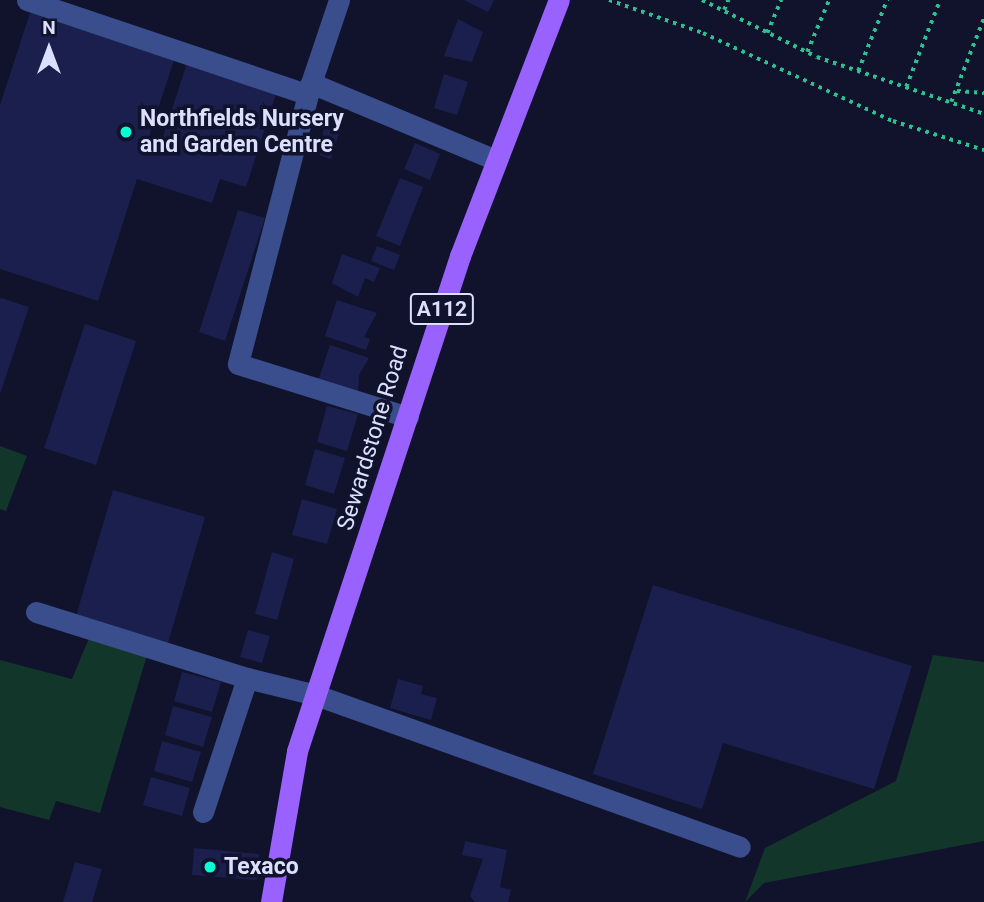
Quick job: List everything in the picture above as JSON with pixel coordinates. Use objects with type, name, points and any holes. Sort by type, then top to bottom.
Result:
[{"type":"main road","name":"Sewardstone Road","points":[[271,902],[282,813],[316,695],[494,159],[559,0]]},
{"type":"street","points":[[27,0],[309,88],[494,159]]},
{"type":"street","points":[[339,0],[309,88],[238,364],[408,417]]},
{"type":"street","points":[[36,612],[247,678],[316,695],[740,847]]},
{"type":"street","points":[[203,813],[247,678]]},
{"type":"path","points":[[609,0],[703,33],[893,121],[984,150]]},
{"type":"path","points":[[702,0],[807,52],[984,114]]},
{"type":"path","points":[[724,10],[728,0]]},
{"type":"path","points":[[768,33],[781,0]]},
{"type":"path","points":[[807,52],[829,0]]},
{"type":"path","points":[[858,71],[887,0]]},
{"type":"path","points":[[906,87],[940,0]]},
{"type":"path","points":[[951,102],[984,18]]},
{"type":"path","points":[[957,91],[984,93]]},
{"type":"green space","points":[[0,446],[27,456],[6,511],[0,509]]},
{"type":"green space","points":[[89,638],[147,655],[100,813],[56,801],[49,820],[0,807],[0,660],[72,679]]},
{"type":"green space","points":[[933,655],[984,662],[984,841],[764,883],[745,902],[765,848],[896,781]]},
{"type":"building","points":[[464,0],[494,0],[488,12]]},
{"type":"building","points":[[31,10],[175,57],[144,152],[157,155],[187,63],[277,91],[246,187],[220,179],[212,203],[137,179],[98,301],[0,269],[0,105]]},
{"type":"building","points":[[458,19],[483,32],[472,62],[444,56]]},
{"type":"building","points":[[444,74],[468,82],[457,115],[434,108]]},
{"type":"building","points":[[330,109],[345,114],[331,159],[316,154]]},
{"type":"building","points":[[415,143],[440,154],[430,180],[404,169]]},
{"type":"building","points":[[400,178],[423,187],[400,246],[376,236]]},
{"type":"building","points":[[238,210],[265,218],[225,341],[199,332]]},
{"type":"building","points":[[377,246],[400,255],[394,270],[371,261]]},
{"type":"building","points":[[342,254],[380,268],[374,282],[365,278],[358,297],[332,283]]},
{"type":"building","points":[[1,298],[29,307],[0,394],[0,300]]},
{"type":"building","points":[[337,300],[377,313],[364,337],[370,339],[366,350],[325,336]]},
{"type":"building","points":[[85,324],[136,341],[96,465],[44,448]]},
{"type":"building","points":[[330,345],[369,358],[359,375],[358,394],[318,381]]},
{"type":"building","points":[[327,406],[358,414],[347,451],[317,442]]},
{"type":"building","points":[[315,449],[345,458],[334,494],[305,485]]},
{"type":"building","points":[[113,490],[205,517],[168,643],[76,616]]},
{"type":"building","points":[[302,499],[337,509],[327,544],[292,535]]},
{"type":"building","points":[[272,552],[294,559],[277,620],[255,614]]},
{"type":"building","points":[[653,585],[912,666],[874,789],[723,743],[702,809],[593,774]]},
{"type":"building","points":[[248,630],[270,636],[262,663],[240,657]]},
{"type":"building","points":[[182,672],[221,682],[212,712],[174,701]]},
{"type":"building","points":[[398,679],[423,686],[421,694],[437,698],[431,720],[390,708]]},
{"type":"building","points":[[173,706],[212,717],[203,747],[165,735]]},
{"type":"building","points":[[162,741],[201,752],[192,782],[154,771]]},
{"type":"building","points":[[151,777],[190,788],[182,816],[143,805]]},
{"type":"building","points":[[465,841],[507,850],[500,887],[511,890],[508,902],[475,902],[470,896],[483,859],[462,855]]},
{"type":"building","points":[[194,848],[259,854],[257,880],[192,875]]},
{"type":"building","points":[[75,862],[102,869],[92,902],[63,902]]},
{"type":"place","name":"Northfields Nursery and Garden Centre","points":[[126,132]]},
{"type":"place","name":"Texaco","points":[[210,867]]}]
